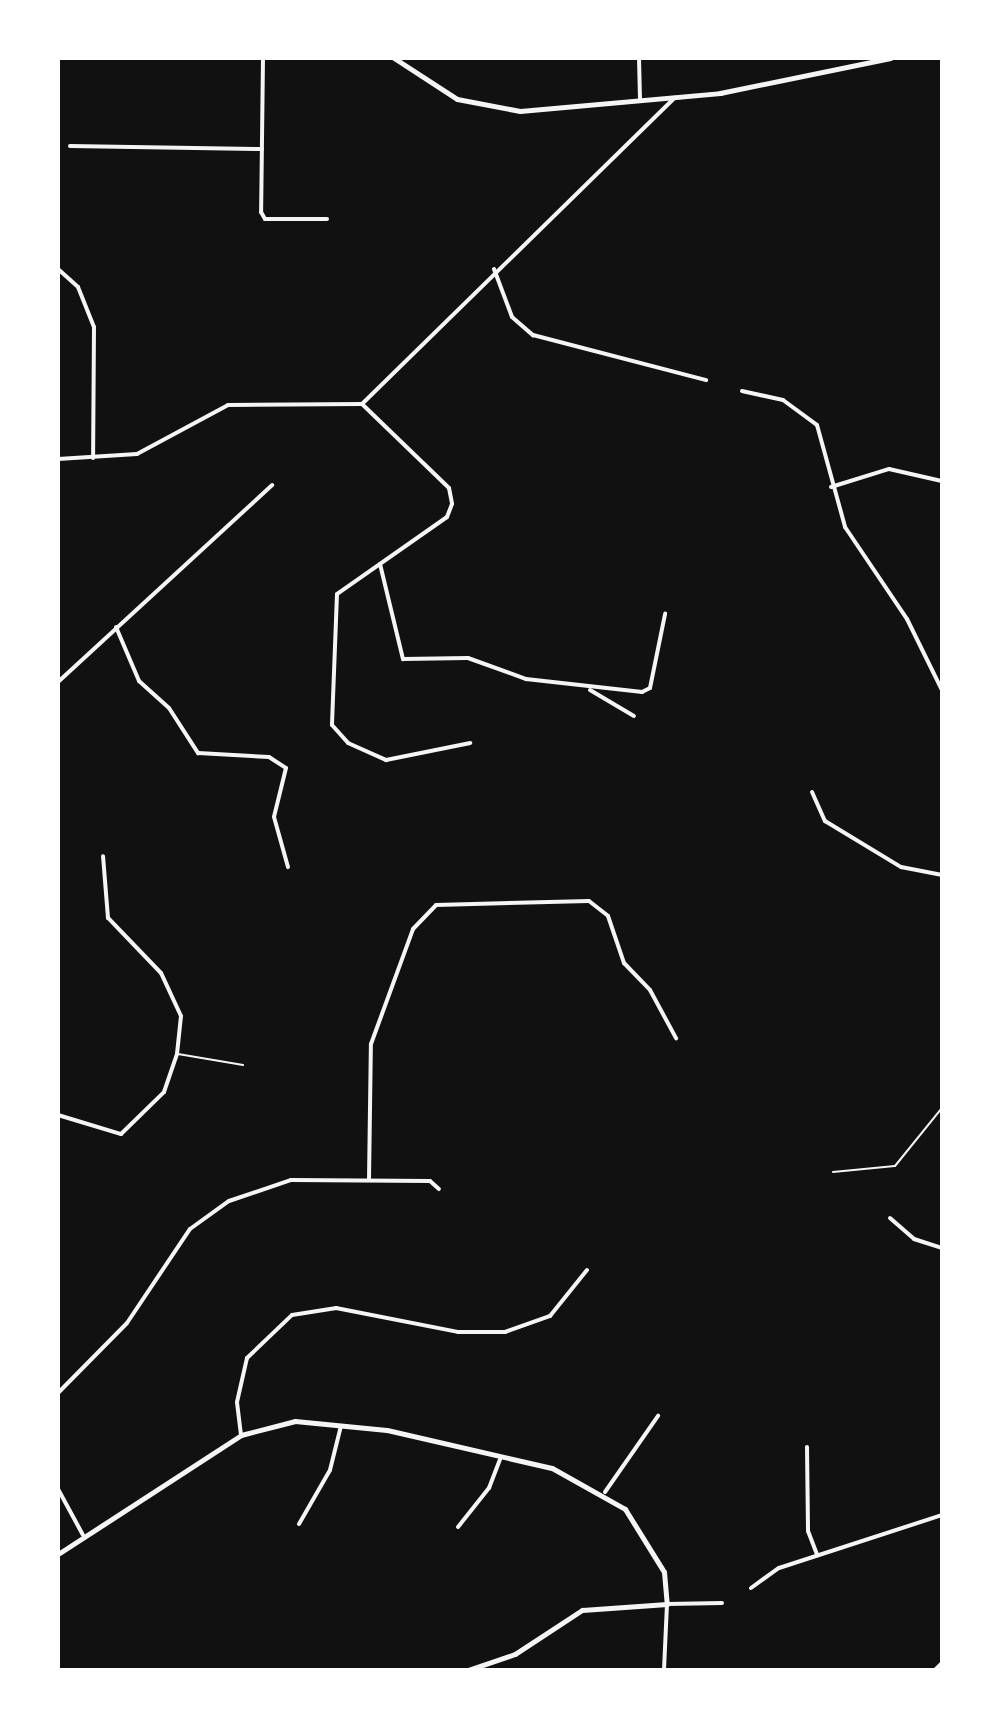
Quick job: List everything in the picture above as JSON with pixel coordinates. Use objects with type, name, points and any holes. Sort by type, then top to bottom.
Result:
[{"type":"street","points":[[263,58],[265,219],[327,219]]},
{"type":"street","points":[[394,58],[435,89],[493,109],[676,97],[890,58]]},
{"type":"street","points":[[639,58],[640,101]]},
{"type":"street","points":[[362,404],[494,269],[676,97]]},
{"type":"street","points":[[70,146],[262,149]]},
{"type":"street","points":[[58,269],[78,287],[94,327],[93,459]]},
{"type":"street","points":[[494,269],[512,317],[533,335],[706,380]]},
{"type":"street","points":[[742,391],[783,400],[817,425],[831,487],[855,548],[907,619],[942,690]]},
{"type":"street","points":[[58,459],[137,454],[228,405],[362,404],[452,493],[447,517],[334,600],[337,735],[386,760],[470,743]]},
{"type":"street","points":[[831,487],[902,468],[942,481]]},
{"type":"street","points":[[58,682],[272,485]]},
{"type":"street","points":[[380,564],[403,659],[468,658],[526,679],[588,689],[650,688],[665,614]]},
{"type":"street","points":[[116,627],[139,681],[169,708],[198,753],[269,757],[286,768],[274,817],[288,867]]},
{"type":"street","points":[[588,689],[634,716]]},
{"type":"street","points":[[812,792],[825,821],[901,867],[942,875]]},
{"type":"street","points":[[58,1115],[121,1134],[164,1092],[177,1054],[181,1016],[161,973],[108,918],[103,856]]},
{"type":"street","points":[[369,1180],[371,1044],[413,929],[436,905],[589,901],[608,916],[624,963],[650,990],[676,1038]]},
{"type":"street","points":[[58,1393],[121,1331],[208,1214],[278,1182],[430,1181],[439,1189]]},
{"type":"street","points":[[890,1218],[914,1239],[942,1248]]},
{"type":"street","points":[[241,1435],[237,1402],[247,1358],[269,1330],[292,1315],[336,1308],[458,1332],[505,1332],[550,1316],[587,1270]]},
{"type":"street","points":[[58,1382],[63,1387]]},
{"type":"street","points":[[605,1492],[658,1416]]},
{"type":"street","points":[[58,1554],[241,1435],[295,1421],[341,1424],[564,1472],[605,1492],[646,1534],[664,1572],[667,1604],[664,1670]]},
{"type":"street","points":[[299,1524],[330,1470],[341,1424]]},
{"type":"street","points":[[807,1447],[808,1531],[817,1556]]},
{"type":"street","points":[[458,1527],[489,1488],[501,1457]]},
{"type":"street","points":[[58,1489],[83,1535]]},
{"type":"street","points":[[751,1588],[817,1556],[942,1515]]},
{"type":"street","points":[[468,1670],[515,1654],[582,1610],[722,1603]]},
{"type":"street","points":[[935,1670],[942,1663]]},
{"type":"lane","points":[[177,1054],[243,1065]]},
{"type":"lane","points":[[833,1172],[895,1166],[942,1108]]}]
